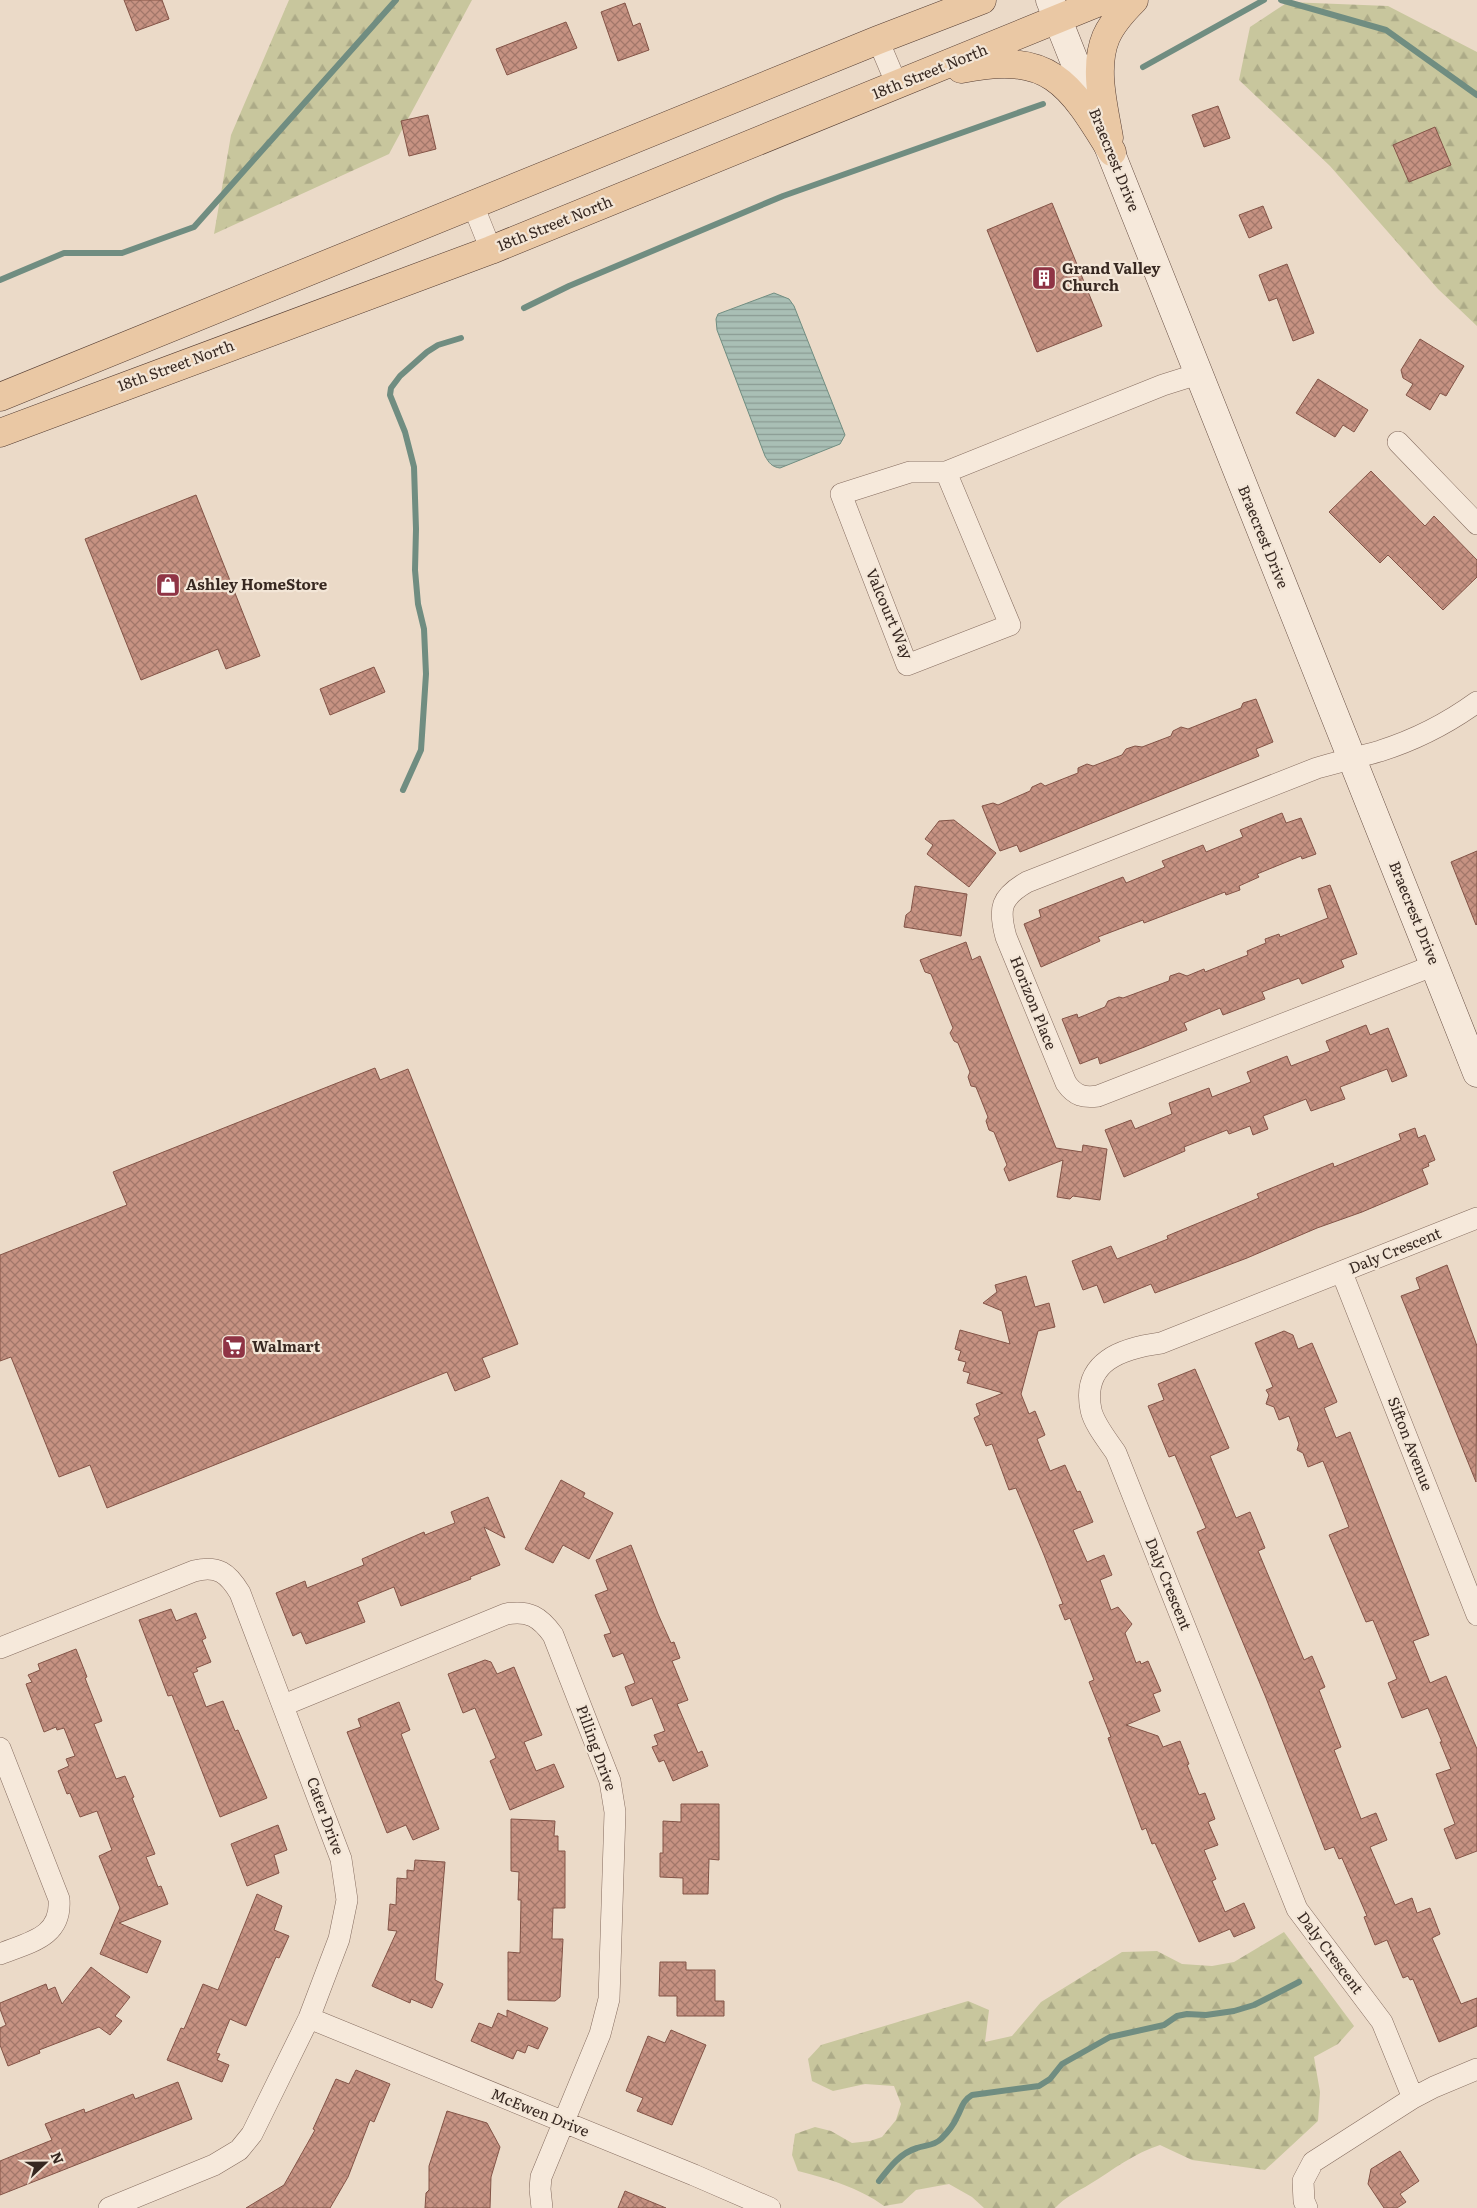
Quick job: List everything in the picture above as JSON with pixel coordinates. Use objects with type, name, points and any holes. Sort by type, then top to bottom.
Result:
[{"type":"main road","points":[[0,397],[878,40],[982,0]]},
{"type":"main road","name":"18th Street North","points":[[0,433],[491,250],[904,82],[1054,10],[1104,0]]},
{"type":"main road","points":[[1112,152],[1102,93],[1100,62],[1105,38],[1118,17],[1134,0]]},
{"type":"main road","points":[[904,82],[986,64],[1023,66],[1046,71],[1063,83],[1085,109],[1112,152]]},
{"type":"street","name":"Braecrest Drive","points":[[1054,10],[1477,1073]]},
{"type":"street","points":[[878,40],[904,82]]},
{"type":"street","points":[[473,205],[491,250]]},
{"type":"street","name":"Valcourt Way","points":[[946,472],[1010,625],[907,665],[841,494],[910,472],[946,472],[1163,385],[1198,374]]},
{"type":"street","points":[[1398,442],[1477,524]]},
{"type":"street","points":[[1352,757],[1380,751],[1417,736],[1447,722],[1477,702]]},
{"type":"street","name":"Horizon Place","points":[[1352,757],[1308,772],[1027,882],[1014,890],[1006,898],[1003,906],[1002,920],[1010,946],[1066,1083],[1072,1091],[1087,1098],[1106,1093],[1434,965]]},
{"type":"street","name":"Daly Crescent","points":[[1413,2098],[1382,2022],[1297,1908],[1116,1453],[1091,1411],[1091,1390],[1097,1372],[1107,1359],[1135,1348],[1161,1343],[1477,1218]]},
{"type":"street","name":"Sifton Avenue","points":[[1342,1273],[1477,1615]]},
{"type":"street","name":"Cater Drive","points":[[0,1648],[185,1574],[214,1568],[224,1573],[233,1581],[240,1593],[341,1859],[348,1900],[339,1939],[309,2018],[252,2134],[239,2150],[214,2165],[109,2208]]},
{"type":"street","name":"Pilling Drive","points":[[284,1705],[506,1614],[520,1612],[534,1616],[545,1624],[554,1635],[610,1780],[615,1812],[609,1999],[600,2034],[541,2177],[542,2208]]},
{"type":"street","points":[[0,1748],[59,1898],[60,1910],[57,1921],[42,1936],[0,1954]]},
{"type":"street","name":"McEwen Drive","points":[[309,2018],[770,2208]]},
{"type":"street","points":[[1307,2208],[1304,2201],[1302,2181],[1313,2162],[1413,2098],[1477,2069]]},
{"type":"green space","points":[[289,0],[472,0],[389,154],[214,234],[231,135]]},
{"type":"green space","points":[[1288,2],[1388,6],[1477,52],[1477,326],[1438,289],[1330,166],[1239,80],[1250,27]]},
{"type":"green space","points":[[1284,1932],[1354,2026],[1338,2044],[1314,2057],[1320,2092],[1318,2121],[1265,2170],[1192,2160],[1160,2145],[1141,2152],[1124,2162],[1067,2198],[1055,2208],[984,2208],[972,2197],[949,2184],[916,2190],[902,2203],[884,2206],[854,2189],[798,2171],[792,2155],[795,2134],[815,2127],[831,2131],[852,2143],[870,2141],[882,2137],[896,2120],[901,2104],[894,2086],[865,2084],[833,2091],[812,2081],[808,2059],[821,2045],[968,2001],[989,2010],[985,2042],[1012,2036],[1041,2002],[1122,1952],[1157,1951],[1182,1964],[1212,1966],[1234,1962]]},
{"type":"shaded area","points":[[774,293],[789,299],[794,306],[845,435],[840,444],[780,468],[771,464],[765,456],[717,330],[716,319],[718,314]]},
{"type":"building","points":[[124,0],[162,0],[169,19],[136,31]]},
{"type":"building","points":[[625,3],[633,26],[640,23],[649,50],[618,61],[601,12]]},
{"type":"building","points":[[566,22],[577,48],[507,75],[496,49]]},
{"type":"building","points":[[1218,106],[1230,138],[1204,147],[1192,115]]},
{"type":"building","points":[[428,115],[436,149],[409,156],[401,121]]},
{"type":"building","points":[[1435,127],[1451,165],[1409,182],[1393,145]]},
{"type":"building","name":"Grand Valley Church","points":[[1052,203],[1102,326],[1037,352],[987,230]]},
{"type":"building","points":[[1263,206],[1272,228],[1249,238],[1239,215]]},
{"type":"building","points":[[1287,264],[1314,333],[1293,341],[1277,298],[1269,301],[1259,275]]},
{"type":"building","points":[[1420,339],[1464,366],[1446,396],[1440,393],[1430,410],[1406,395],[1413,384],[1403,378],[1401,370]]},
{"type":"building","points":[[1318,379],[1368,410],[1354,432],[1343,425],[1335,437],[1296,413]]},
{"type":"building","points":[[1371,471],[1425,526],[1434,516],[1477,560],[1477,577],[1443,610],[1388,555],[1380,563],[1329,512]]},
{"type":"building","points":[[196,495],[260,656],[226,669],[218,649],[141,680],[85,539]]},
{"type":"building","points":[[374,667],[385,692],[330,715],[320,689]]},
{"type":"building","points":[[1256,699],[1273,742],[1256,749],[1259,756],[1020,852],[1017,845],[1000,851],[982,806],[993,803],[998,805],[1030,791],[1032,787],[1041,783],[1045,786],[1078,773],[1078,768],[1087,764],[1093,766],[1122,755],[1126,749],[1135,746],[1142,747],[1171,736],[1173,731],[1181,727],[1188,729],[1241,708],[1243,703]]},
{"type":"building","points":[[1282,813],[1286,823],[1301,818],[1316,854],[1302,859],[1301,856],[1257,874],[1259,877],[1239,886],[1240,890],[1226,895],[1225,892],[1144,923],[1143,920],[1098,937],[1100,941],[1041,967],[1024,924],[1041,917],[1039,910],[1123,877],[1126,883],[1165,867],[1162,861],[1203,845],[1206,852],[1243,837],[1240,830]]},
{"type":"building","points":[[954,820],[996,853],[969,887],[927,854],[933,845],[925,839],[939,821]]},
{"type":"building","points":[[1477,851],[1477,924],[1476,925],[1451,862]]},
{"type":"building","points":[[1330,885],[1357,954],[1341,960],[1344,967],[1302,984],[1299,978],[1262,992],[1265,999],[1223,1015],[1220,1008],[1184,1023],[1187,1030],[1100,1064],[1098,1057],[1080,1064],[1062,1019],[1077,1014],[1078,1018],[1105,1007],[1108,1001],[1119,997],[1123,998],[1169,981],[1170,976],[1179,973],[1187,976],[1204,969],[1205,972],[1248,955],[1247,951],[1266,943],[1265,939],[1279,934],[1280,937],[1328,918],[1318,889]]},
{"type":"building","points":[[915,886],[967,894],[961,936],[904,927],[906,915],[911,911]]},
{"type":"building","points":[[966,942],[972,960],[980,956],[1056,1148],[1082,1152],[1083,1145],[1107,1149],[1100,1200],[1073,1196],[1070,1199],[1057,1197],[1063,1160],[1009,1181],[1004,1169],[1007,1165],[994,1132],[989,1130],[986,1121],[988,1117],[976,1087],[971,1086],[968,1077],[970,1072],[958,1043],[954,1041],[950,1033],[953,1028],[931,974],[925,972],[920,960]]},
{"type":"building","points":[[1366,1025],[1370,1035],[1388,1028],[1407,1076],[1392,1082],[1387,1069],[1340,1087],[1345,1099],[1311,1111],[1306,1099],[1263,1116],[1268,1129],[1253,1135],[1250,1126],[1229,1134],[1227,1130],[1184,1147],[1185,1151],[1124,1177],[1105,1130],[1131,1120],[1135,1129],[1172,1114],[1169,1103],[1209,1088],[1212,1097],[1251,1082],[1247,1072],[1287,1056],[1291,1066],[1330,1051],[1326,1041]]},
{"type":"building","points":[[375,1068],[380,1080],[408,1069],[518,1344],[482,1358],[490,1377],[455,1391],[447,1372],[107,1508],[90,1465],[59,1477],[11,1357],[0,1361],[0,1255],[127,1205],[113,1172]]},
{"type":"building","points":[[1415,1128],[1418,1138],[1425,1135],[1435,1160],[1428,1163],[1429,1166],[1422,1169],[1428,1184],[1247,1258],[1155,1293],[1151,1284],[1104,1303],[1097,1285],[1083,1290],[1072,1261],[1111,1246],[1117,1259],[1168,1239],[1167,1236],[1259,1198],[1257,1194],[1333,1163],[1334,1167],[1401,1140],[1399,1134]]},
{"type":"building","points":[[1447,1265],[1477,1346],[1476,1482],[1401,1296],[1420,1289],[1416,1278]]},
{"type":"building","points":[[1026,1276],[1035,1307],[1049,1303],[1055,1327],[1038,1331],[1021,1394],[1029,1414],[1035,1411],[1045,1435],[1037,1439],[1050,1471],[1065,1465],[1077,1492],[1080,1491],[1093,1522],[1073,1530],[1087,1562],[1104,1555],[1112,1575],[1100,1580],[1111,1610],[1118,1607],[1132,1624],[1125,1633],[1136,1663],[1140,1661],[1141,1664],[1148,1661],[1161,1691],[1153,1694],[1160,1711],[1126,1725],[1158,1736],[1163,1747],[1180,1741],[1199,1795],[1205,1793],[1215,1819],[1208,1822],[1218,1845],[1204,1850],[1216,1879],[1212,1881],[1225,1912],[1244,1903],[1255,1928],[1234,1937],[1230,1929],[1199,1942],[1155,1843],[1152,1844],[1146,1828],[1142,1830],[1108,1738],[1111,1737],[1089,1682],[1094,1680],[1070,1618],[1065,1620],[1059,1605],[1063,1604],[1016,1488],[1009,1490],[992,1444],[986,1446],[974,1418],[980,1415],[976,1404],[1003,1393],[967,1383],[970,1373],[963,1371],[966,1362],[958,1360],[961,1351],[955,1349],[960,1330],[1010,1344],[1002,1311],[983,1303],[997,1292],[995,1285]]},
{"type":"building","points":[[1284,1331],[1293,1335],[1298,1349],[1312,1343],[1337,1402],[1324,1408],[1336,1438],[1350,1432],[1429,1635],[1413,1641],[1430,1683],[1446,1676],[1477,1749],[1477,1851],[1456,1859],[1444,1829],[1455,1824],[1436,1774],[1451,1769],[1428,1708],[1402,1718],[1388,1683],[1397,1679],[1373,1620],[1366,1622],[1329,1535],[1349,1527],[1323,1461],[1308,1467],[1303,1453],[1297,1450],[1299,1444],[1289,1416],[1279,1420],[1274,1407],[1266,1404],[1269,1395],[1266,1390],[1273,1387],[1255,1343]]},
{"type":"building","points":[[1195,1369],[1229,1448],[1210,1456],[1236,1518],[1250,1512],[1265,1548],[1258,1551],[1304,1660],[1312,1656],[1325,1687],[1319,1690],[1341,1747],[1334,1750],[1361,1819],[1376,1813],[1387,1840],[1370,1847],[1395,1905],[1412,1898],[1417,1913],[1430,1908],[1440,1934],[1432,1938],[1461,2004],[1477,1998],[1477,2026],[1439,2042],[1413,1979],[1410,1980],[1408,1976],[1403,1978],[1387,1940],[1375,1945],[1364,1917],[1367,1916],[1342,1858],[1339,1859],[1334,1847],[1325,1850],[1266,1698],[1197,1532],[1206,1528],[1175,1455],[1169,1457],[1148,1406],[1164,1400],[1158,1384]]},
{"type":"building","points":[[561,1480],[585,1493],[583,1497],[613,1513],[589,1559],[563,1545],[553,1563],[525,1549]]},
{"type":"building","points":[[488,1497],[505,1538],[484,1527],[500,1565],[470,1577],[471,1579],[401,1606],[394,1587],[357,1602],[365,1622],[306,1644],[301,1632],[293,1636],[276,1593],[305,1581],[307,1588],[364,1565],[362,1559],[424,1532],[425,1535],[455,1523],[451,1512]]},
{"type":"building","points":[[631,1545],[658,1614],[671,1643],[674,1642],[680,1658],[672,1661],[688,1700],[677,1704],[698,1753],[702,1751],[708,1766],[673,1781],[664,1760],[659,1762],[652,1747],[658,1745],[654,1735],[665,1731],[652,1698],[632,1706],[625,1687],[635,1683],[623,1653],[613,1657],[604,1635],[611,1633],[595,1595],[608,1590],[596,1560]]},
{"type":"building","points":[[171,1609],[176,1621],[196,1613],[206,1638],[202,1640],[211,1662],[196,1668],[198,1671],[193,1673],[206,1707],[223,1701],[235,1731],[238,1730],[267,1798],[220,1817],[172,1695],[168,1696],[139,1620]]},
{"type":"building","points":[[76,1649],[102,1721],[94,1724],[116,1779],[125,1776],[134,1797],[132,1798],[155,1854],[146,1857],[158,1887],[161,1886],[168,1904],[119,1923],[161,1941],[147,1973],[100,1954],[120,1908],[99,1856],[112,1850],[97,1811],[80,1817],[70,1793],[67,1794],[58,1771],[69,1766],[66,1759],[75,1756],[64,1728],[57,1730],[56,1727],[44,1732],[26,1684],[32,1682],[28,1675],[40,1670],[38,1664]]},
{"type":"building","points":[[485,1660],[491,1662],[497,1674],[514,1667],[542,1735],[524,1742],[536,1771],[554,1764],[564,1787],[510,1810],[490,1761],[496,1758],[475,1708],[463,1713],[448,1674]]},
{"type":"building","points":[[399,1702],[410,1730],[401,1734],[439,1829],[413,1840],[406,1825],[387,1833],[347,1732],[361,1727],[358,1719]]},
{"type":"building","points":[[681,1804],[719,1804],[719,1860],[709,1859],[708,1894],[683,1894],[683,1878],[660,1877],[660,1853],[663,1853],[663,1821],[681,1822]]},
{"type":"building","points":[[511,1819],[555,1821],[554,1836],[558,1836],[558,1851],[565,1851],[565,1908],[553,1908],[552,1939],[563,1939],[560,1997],[555,2001],[508,2000],[508,1952],[520,1953],[521,1900],[518,1900],[519,1872],[511,1871]]},
{"type":"building","points":[[278,1825],[287,1850],[274,1855],[279,1873],[247,1886],[231,1844]]},
{"type":"building","points":[[415,1860],[445,1862],[435,1980],[443,1984],[432,2008],[411,1999],[410,2003],[372,1986],[397,1931],[388,1930],[390,1904],[396,1905],[397,1878],[407,1879],[407,1870],[414,1871]]},
{"type":"building","points":[[257,1894],[282,1906],[274,1930],[289,1936],[279,1958],[276,1957],[246,2026],[230,2019],[216,2053],[220,2054],[217,2060],[229,2065],[222,2082],[167,2060],[181,2028],[184,2029],[203,1984],[218,1990]]},
{"type":"building","points":[[660,1962],[686,1962],[686,1970],[715,1970],[715,2001],[724,2001],[724,2016],[677,2016],[677,1996],[659,1996]]},
{"type":"building","points":[[91,1967],[130,1997],[115,2016],[122,2021],[110,2035],[99,2027],[39,2050],[40,2053],[8,2066],[0,2045],[0,2028],[6,2025],[0,2009],[0,2003],[46,1984],[48,1990],[55,1987],[62,2004]]},
{"type":"building","points":[[507,2010],[548,2028],[538,2049],[528,2045],[525,2053],[517,2050],[513,2059],[471,2041],[479,2023],[492,2028],[498,2013],[507,2017]]},
{"type":"building","points":[[671,2030],[706,2045],[672,2125],[637,2111],[643,2098],[626,2091],[648,2036],[665,2043]]},
{"type":"building","points":[[356,2070],[390,2084],[374,2122],[370,2120],[348,2177],[330,2208],[246,2208],[284,2185],[315,2130],[313,2129],[336,2079],[349,2084]]},
{"type":"building","points":[[178,2082],[192,2119],[0,2195],[0,2161],[52,2140],[45,2124],[84,2109],[85,2113],[133,2094],[135,2099]]},
{"type":"building","points":[[447,2111],[487,2123],[500,2147],[491,2177],[490,2208],[425,2208],[426,2193],[429,2190],[429,2166]]},
{"type":"building","points":[[1400,2151],[1419,2181],[1400,2194],[1406,2202],[1397,2208],[1384,2208],[1368,2184],[1371,2169]]},
{"type":"building","points":[[625,2191],[666,2208],[618,2208]]},
{"type":"waterway","points":[[0,280],[64,253],[122,253],[194,227],[396,0]]},
{"type":"waterway","points":[[1143,67],[1264,0]]},
{"type":"waterway","points":[[1281,0],[1386,30],[1477,95]]},
{"type":"waterway","points":[[524,308],[569,286],[783,196],[1043,104]]},
{"type":"waterway","points":[[403,790],[421,750],[426,674],[424,629],[418,604],[415,570],[414,467],[405,432],[390,395],[391,388],[400,376],[427,352],[438,345],[461,338]]},
{"type":"waterway","points":[[879,2181],[905,2153],[935,2143],[941,2139],[954,2123],[964,2102],[972,2095],[1039,2086],[1050,2079],[1062,2064],[1110,2037],[1164,2025],[1177,2016],[1187,2014],[1206,2015],[1234,2011],[1254,2005],[1299,1982]]},
{"type":"place","name":"Grand Valley Church","points":[[1044,278]]},
{"type":"place","name":"Ashley HomeStore","points":[[168,585]]},
{"type":"place","name":"Walmart","points":[[234,1347]]}]
